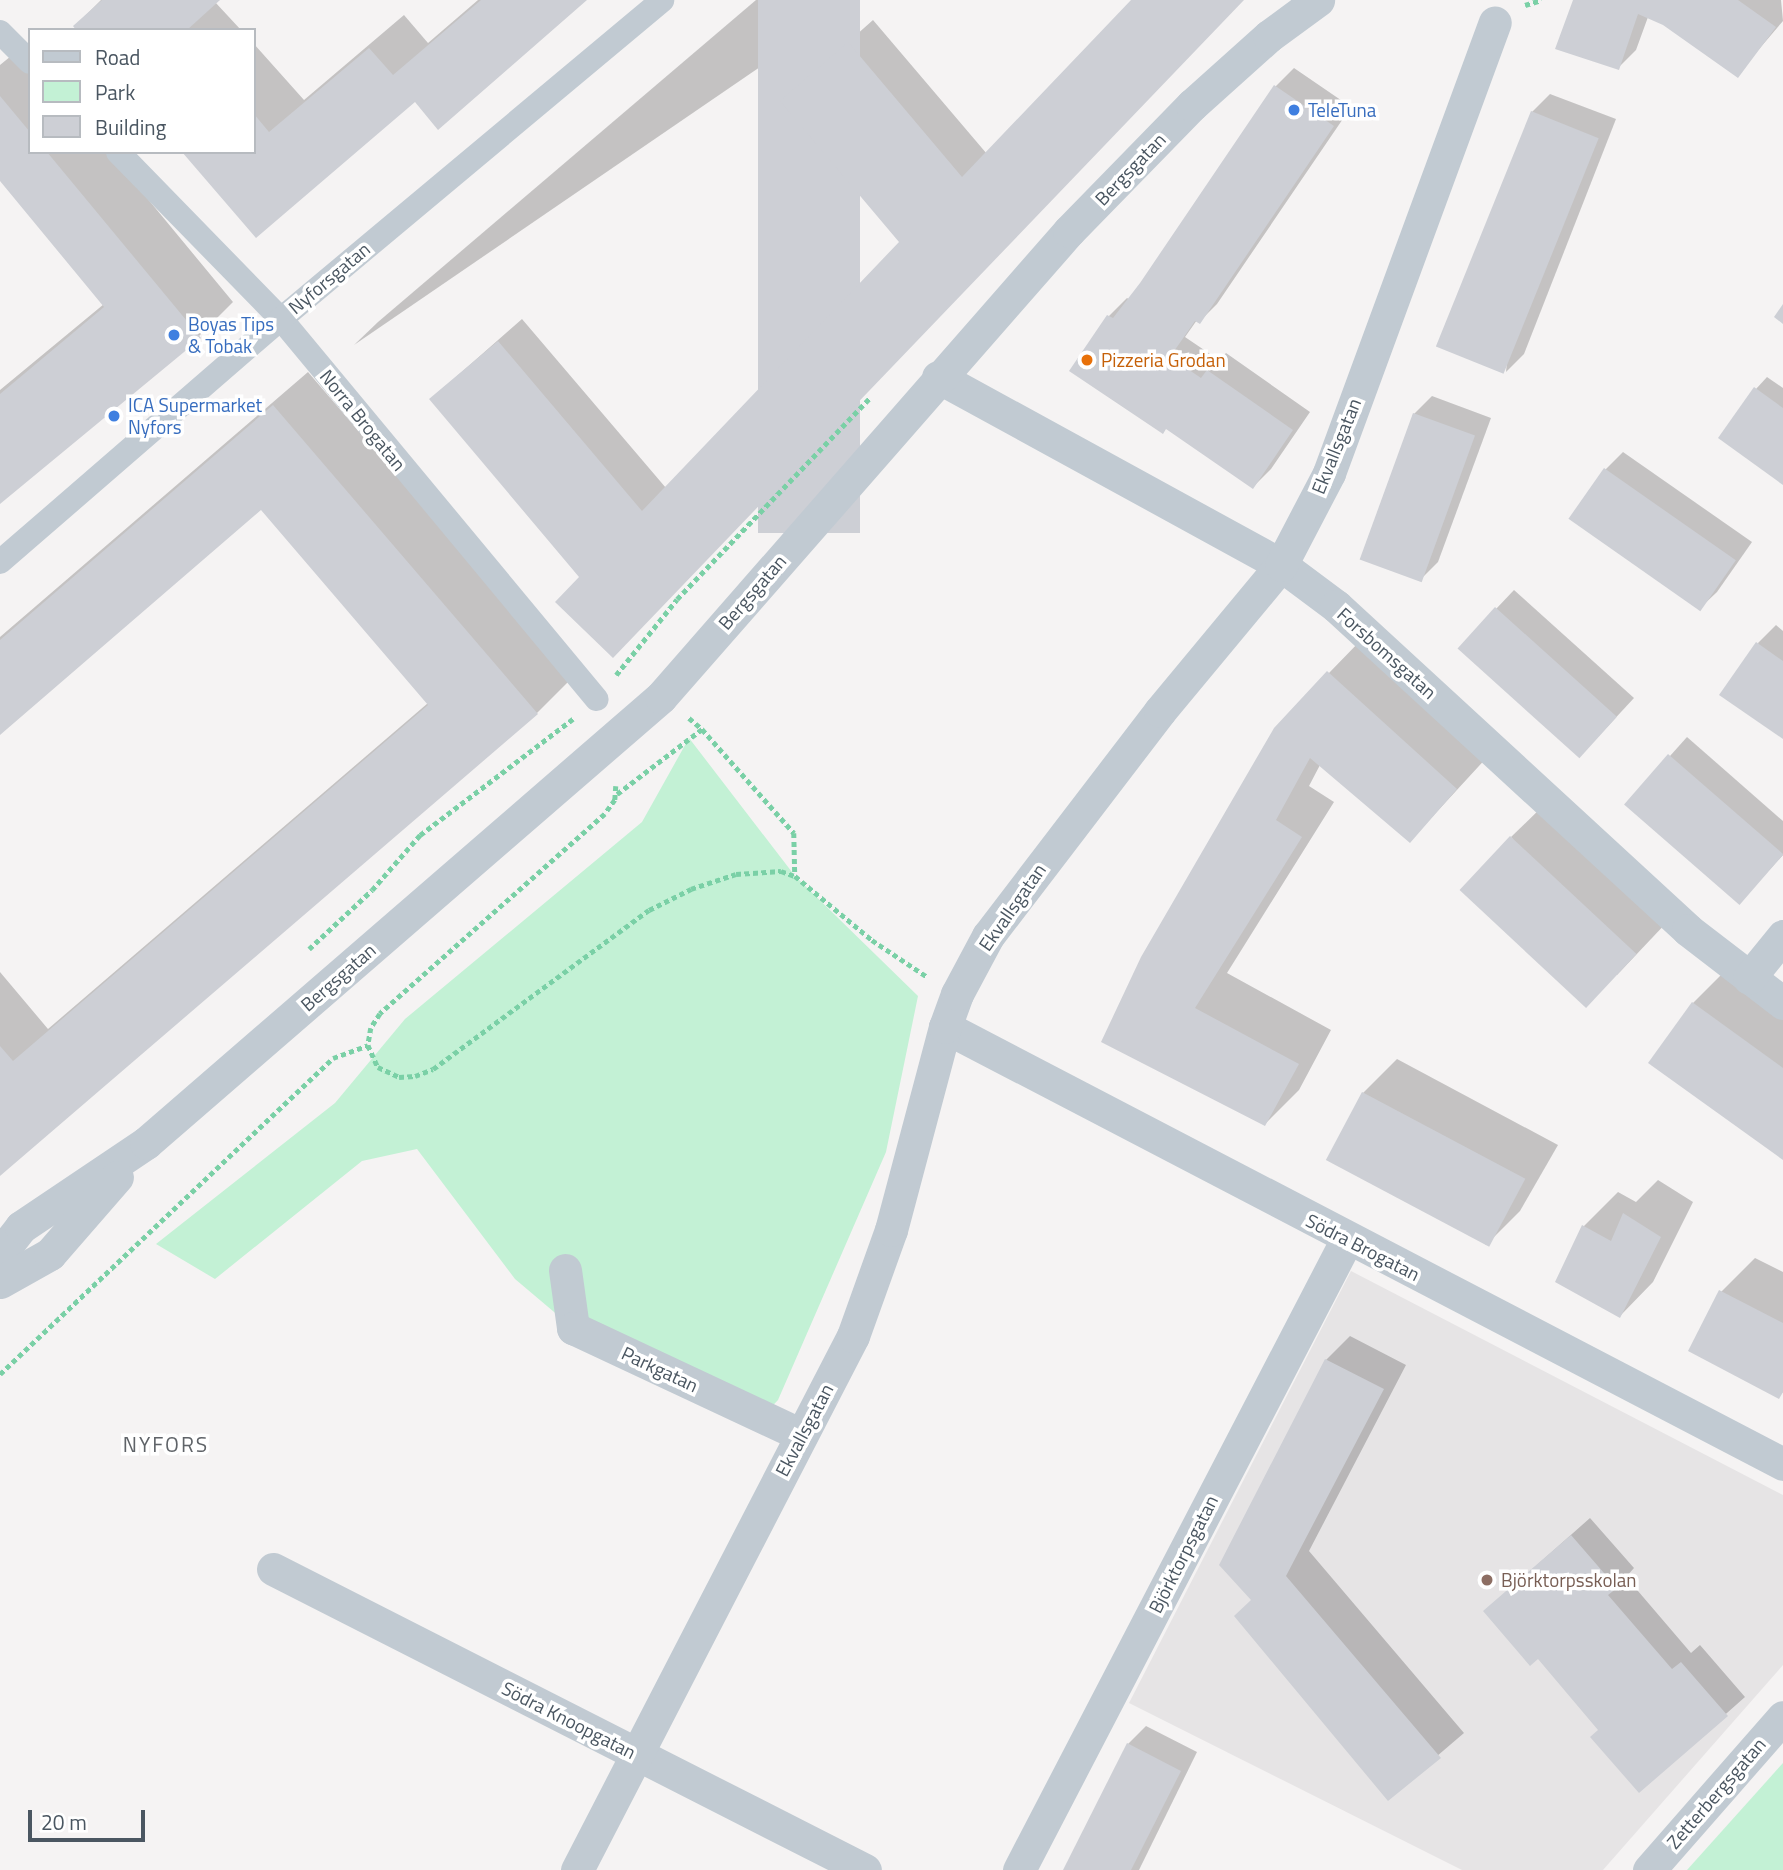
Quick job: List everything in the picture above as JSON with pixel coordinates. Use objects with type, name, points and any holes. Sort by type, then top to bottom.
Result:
[{"type":"street","name":"Nyforsgatan","points":[[0,562],[281,319],[662,0]]},
{"type":"street","name":"Bergsgatan","points":[[0,1254],[22,1227],[146,1143],[661,697],[938,377],[1069,231],[1192,105],[1269,36],[1318,0]]},
{"type":"street","name":"Ekvallsgatan","points":[[577,1870],[853,1336],[873,1287],[945,1027],[957,994],[988,936],[1160,711],[1281,565],[1329,473],[1495,23]]},
{"type":"street","points":[[0,32],[28,60]]},
{"type":"street","name":"Norra Brogatan","points":[[120,154],[281,319],[596,699]]},
{"type":"street","name":"Forsbomsgatan","points":[[938,377],[1281,565],[1336,606],[1688,930],[1783,1003]]},
{"type":"street","points":[[1749,978],[1783,936]]},
{"type":"street","name":"Södra Brogatan","points":[[945,1027],[1783,1464]]},
{"type":"street","name":"Bergsgatan","points":[[0,1282],[50,1254],[146,1143]]},
{"type":"street","name":"Björktorpsgatan","points":[[1019,1870],[1347,1239]]},
{"type":"street","name":"Parkgatan","points":[[565,1270],[573,1328],[801,1435]]},
{"type":"street","name":"Södra Knoopgatan","points":[[273,1569],[865,1870]]},
{"type":"street","name":"Zetterbergsgatan","points":[[1649,1870],[1783,1717]]},
{"type":"path","points":[[304,954],[372,890],[420,835],[517,758],[559,731],[596,699],[677,599],[880,387]]},
{"type":"path","points":[[795,876],[794,833],[702,729],[617,794],[605,814],[380,1014],[371,1028],[368,1045],[378,1067],[391,1075],[415,1076],[433,1069],[649,910],[691,888],[736,874],[781,871],[795,876],[902,962],[957,994]]},
{"type":"path","points":[[615,782],[617,794]]},
{"type":"path","points":[[0,1374],[333,1058],[368,1045]]},
{"type":"shaded area","name":"Björktorpsskolan","points":[[1351,1271],[1783,1495],[1783,1665],[1603,1870],[1462,1870],[1129,1703]]},
{"type":"green space","points":[[689,738],[795,876],[918,996],[886,1152],[778,1400],[762,1417],[573,1328],[515,1279],[417,1149],[362,1161],[215,1279],[156,1244],[335,1103],[405,1019],[642,822]]},
{"type":"green space","points":[[1783,1763],[1783,1870],[1687,1870]]},
{"type":"building","points":[[102,0],[220,0],[189,28],[73,26]]},
{"type":"building","points":[[481,0],[587,0],[438,130],[415,102],[256,238],[184,154],[256,154],[256,116],[269,132],[369,48],[393,75]]},
{"type":"building","points":[[758,0],[860,0],[860,533],[758,533]]},
{"type":"building","points":[[1131,0],[1244,0],[613,658],[555,602],[579,577],[429,399],[498,341],[642,511],[899,242],[780,101],[848,42],[962,177]]},
{"type":"building","points":[[1573,0],[1738,0],[1776,27],[1738,78],[1663,25],[1638,14],[1619,70],[1555,49]]},
{"type":"building","points":[[1274,85],[1334,126],[1200,324],[1195,321],[1170,357],[1201,378],[1207,370],[1293,430],[1253,489],[1166,429],[1163,434],[1069,371],[1107,315],[1113,318],[1140,283]]},
{"type":"building","points":[[0,96],[28,130],[28,154],[49,154],[201,338],[0,504],[0,394],[104,307],[0,181]]},
{"type":"building","points":[[1531,111],[1599,138],[1504,374],[1436,347]]},
{"type":"building","points":[[1783,304],[1783,324],[1774,317]]},
{"type":"building","points":[[1754,387],[1783,408],[1783,485],[1718,438]]},
{"type":"building","points":[[273,405],[538,714],[0,1176],[0,1046],[13,1061],[428,705],[261,510],[0,735],[0,640]]},
{"type":"building","points":[[1413,413],[1475,436],[1422,582],[1360,560]]},
{"type":"building","points":[[1604,468],[1736,560],[1700,611],[1568,519]]},
{"type":"building","points":[[1495,607],[1617,717],[1579,758],[1458,649]]},
{"type":"building","points":[[1756,642],[1783,661],[1783,739],[1719,695]]},
{"type":"building","points":[[1327,671],[1457,789],[1410,843],[1310,758],[1276,820],[1302,837],[1195,1008],[1299,1064],[1265,1126],[1101,1042],[1141,957],[1274,728]]},
{"type":"building","points":[[1668,754],[1783,854],[1740,905],[1624,805]]},
{"type":"building","points":[[1510,836],[1637,954],[1586,1008],[1460,890]]},
{"type":"building","points":[[1692,1002],[1783,1068],[1783,1160],[1648,1063]]},
{"type":"building","points":[[1362,1092],[1525,1179],[1489,1247],[1326,1160]]},
{"type":"building","points":[[1623,1213],[1661,1237],[1620,1318],[1555,1282],[1582,1225],[1611,1241]]},
{"type":"building","points":[[1719,1290],[1783,1323],[1783,1392],[1779,1399],[1688,1351]]},
{"type":"building","points":[[1325,1359],[1384,1389],[1286,1576],[1441,1758],[1388,1801],[1234,1616],[1251,1600],[1219,1565]]},
{"type":"building","points":[[1571,1535],[1617,1588],[1608,1595],[1672,1669],[1681,1662],[1728,1716],[1639,1793],[1590,1737],[1598,1730],[1538,1659],[1530,1666],[1483,1611]]},
{"type":"building","points":[[1127,1743],[1181,1771],[1131,1870],[1063,1870]]},
{"type":"place","name":"TeleTuna","points":[[1294,110]]},
{"type":"place","name":"Boyas Tips & Tobak","points":[[174,335]]},
{"type":"place","name":"Pizzeria Grodan","points":[[1087,360]]},
{"type":"place","name":"ICA Supermarket Nyfors","points":[[114,416]]},
{"type":"place","name":"Björktorpsskolan","points":[[1487,1580]]},
{"type":"district","name":"NYFORS","points":[[166,1444]]}]
